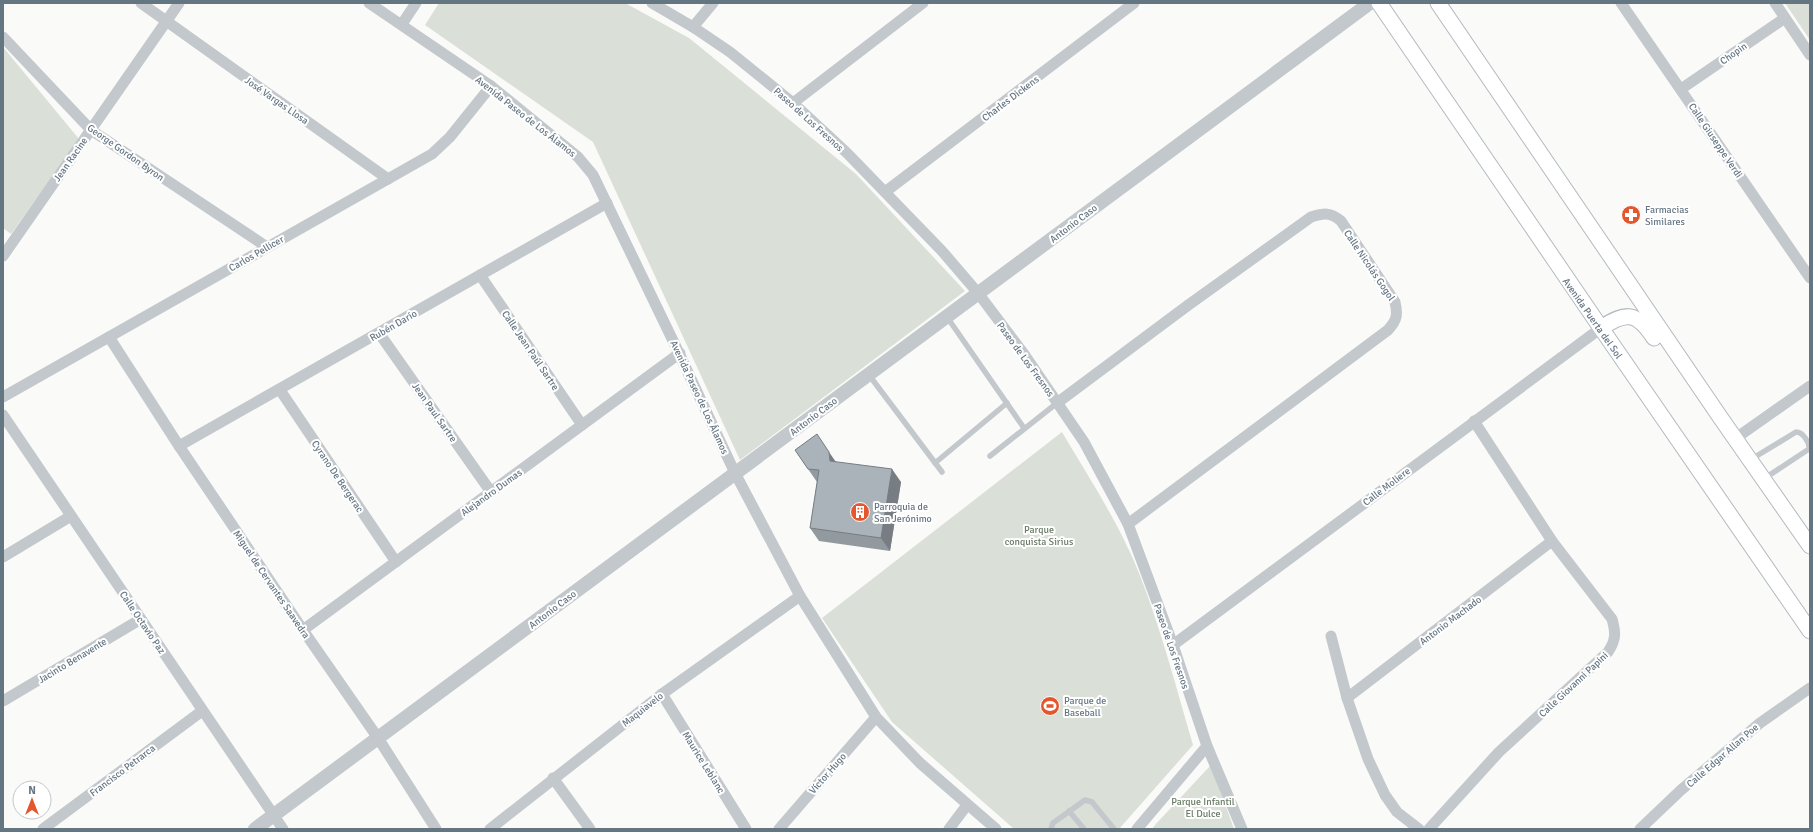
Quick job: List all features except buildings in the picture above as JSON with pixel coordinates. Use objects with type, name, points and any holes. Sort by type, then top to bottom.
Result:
[{"type":"main road","name":"Avenida Puerta del Sol","points":[[1379,3],[1600,328],[1810,631]]},
{"type":"main road","points":[[1438,3],[1720,417],[1750,460],[1765,478],[1810,546]]},
{"type":"main road","points":[[1600,328],[1613,320],[1624,316],[1635,317],[1645,324],[1700,406],[1708,412],[1720,417]]},
{"type":"main road","points":[[1790,602],[1810,622]]},
{"type":"street","name":"José Vargas Llosa","points":[[141,3],[388,179]]},
{"type":"street","name":"Jean Racine","points":[[5,249],[91,130],[179,3]]},
{"type":"street","name":"Avenida Paseo de Los Álamos","points":[[369,3],[491,86],[578,156],[593,175],[680,353],[735,474],[800,596],[876,718],[920,763],[996,829]]},
{"type":"street","points":[[402,24],[416,3]]},
{"type":"street","name":"Paseo de Los Fresnos","points":[[652,3],[693,26],[730,52],[793,103],[847,153],[942,251],[978,293],[1057,403],[1084,442],[1128,524],[1173,645],[1207,746],[1242,829]]},
{"type":"street","points":[[693,26],[713,3]]},
{"type":"street","points":[[793,103],[924,3]]},
{"type":"street","name":"Charles Dickens","points":[[885,192],[1134,3]]},
{"type":"street","name":"Antonio Caso","points":[[255,829],[1370,3]]},
{"type":"street","name":"Calle Giuseppe Verdi","points":[[1621,3],[1810,278]]},
{"type":"street","points":[[1775,3],[1810,55]]},
{"type":"street","name":"Chopin","points":[[1681,89],[1785,18]]},
{"type":"street","name":"George Gordon Byron","points":[[3,37],[91,130],[267,247]]},
{"type":"street","name":"Carlos Pellicer","points":[[3,397],[432,154],[450,137],[491,86]]},
{"type":"street","name":"Rubén Darío","points":[[179,446],[607,203]]},
{"type":"street","name":"Calle Nicolás Gogol","points":[[1057,403],[1187,306],[1311,217],[1323,213],[1332,214],[1341,221],[1395,302],[1398,314],[1396,321],[1388,330],[1128,524]]},
{"type":"street","name":"Calle Jean Paúl Sartre","points":[[480,275],[582,425]]},
{"type":"street","name":"Calle Moliere","points":[[1173,645],[1600,328]]},
{"type":"street","name":"Jean Paul Sartre","points":[[379,332],[491,492]]},
{"type":"street","name":"Miguel de Cervantes Saavedra","points":[[109,337],[179,446],[378,738],[436,829]]},
{"type":"street","name":"Alejandro Dumas","points":[[303,630],[680,353]]},
{"type":"street","points":[[1736,438],[1810,386]]},
{"type":"street","name":"Cyrano De Bergerac","points":[[280,390],[396,562]]},
{"type":"street","name":"Calle Octavio Paz","points":[[3,415],[283,829]]},
{"type":"street","name":"Calle Giovanni Papini","points":[[1429,829],[1499,752],[1608,652],[1615,642],[1616,631],[1612,619],[1552,542],[1474,421]]},
{"type":"street","points":[[3,556],[71,516]]},
{"type":"street","name":"Antonio Machado","points":[[1347,698],[1552,542]]},
{"type":"street","name":"Maquiavelo","points":[[490,829],[553,778],[662,694],[800,596]]},
{"type":"street","name":"Jacinto Benavente","points":[[3,700],[141,619]]},
{"type":"street","points":[[1331,636],[1347,698],[1368,759],[1386,796],[1397,812],[1419,829]]},
{"type":"street","name":"Calle Edgar Allan Poe","points":[[1640,829],[1681,790],[1760,723],[1810,688]]},
{"type":"street","name":"Maurice Leblanc","points":[[662,694],[746,829]]},
{"type":"street","name":"Francisco Petrarca","points":[[43,829],[202,711]]},
{"type":"street","name":"Víctor Hugo","points":[[779,829],[876,718]]},
{"type":"street","points":[[1137,829],[1207,746]]},
{"type":"street","points":[[553,778],[590,829]]},
{"type":"street","points":[[949,829],[967,805]]},
{"type":"lane","points":[[947,316],[1024,428]]},
{"type":"lane","points":[[868,374],[942,472]]},
{"type":"lane","points":[[990,456],[1057,403]]},
{"type":"lane","points":[[935,463],[1007,404]]},
{"type":"lane","points":[[1750,460],[1796,432],[1802,434],[1809,445],[1809,449],[1765,478]]},
{"type":"lane","points":[[1051,829],[1053,823],[1085,800],[1090,800],[1114,829]]},
{"type":"lane","points":[[1070,811],[1084,829]]},
{"type":"green space","points":[[439,3],[625,3],[689,38],[856,174],[965,291],[740,460],[593,142],[425,25]]},
{"type":"green space","points":[[1785,3],[1810,3],[1810,40]]},
{"type":"green space","points":[[3,47],[79,139],[11,234],[3,228]]},
{"type":"green space","name":"Parque conquista Sirius","points":[[1062,432],[1113,519],[1139,573],[1161,637],[1193,745],[1119,829],[1014,829],[892,722],[822,618]]},
{"type":"green space","name":"Parque Infantil El Dulce","points":[[1211,765],[1234,829],[1152,829],[1155,825]]},
{"type":"place","name":"Farmacias Similares","points":[[1631,215]]},
{"type":"place","name":"Parroquia de San Jerónimo","points":[[860,512]]},
{"type":"place","name":"Parque de Baseball","points":[[1050,706]]}]
